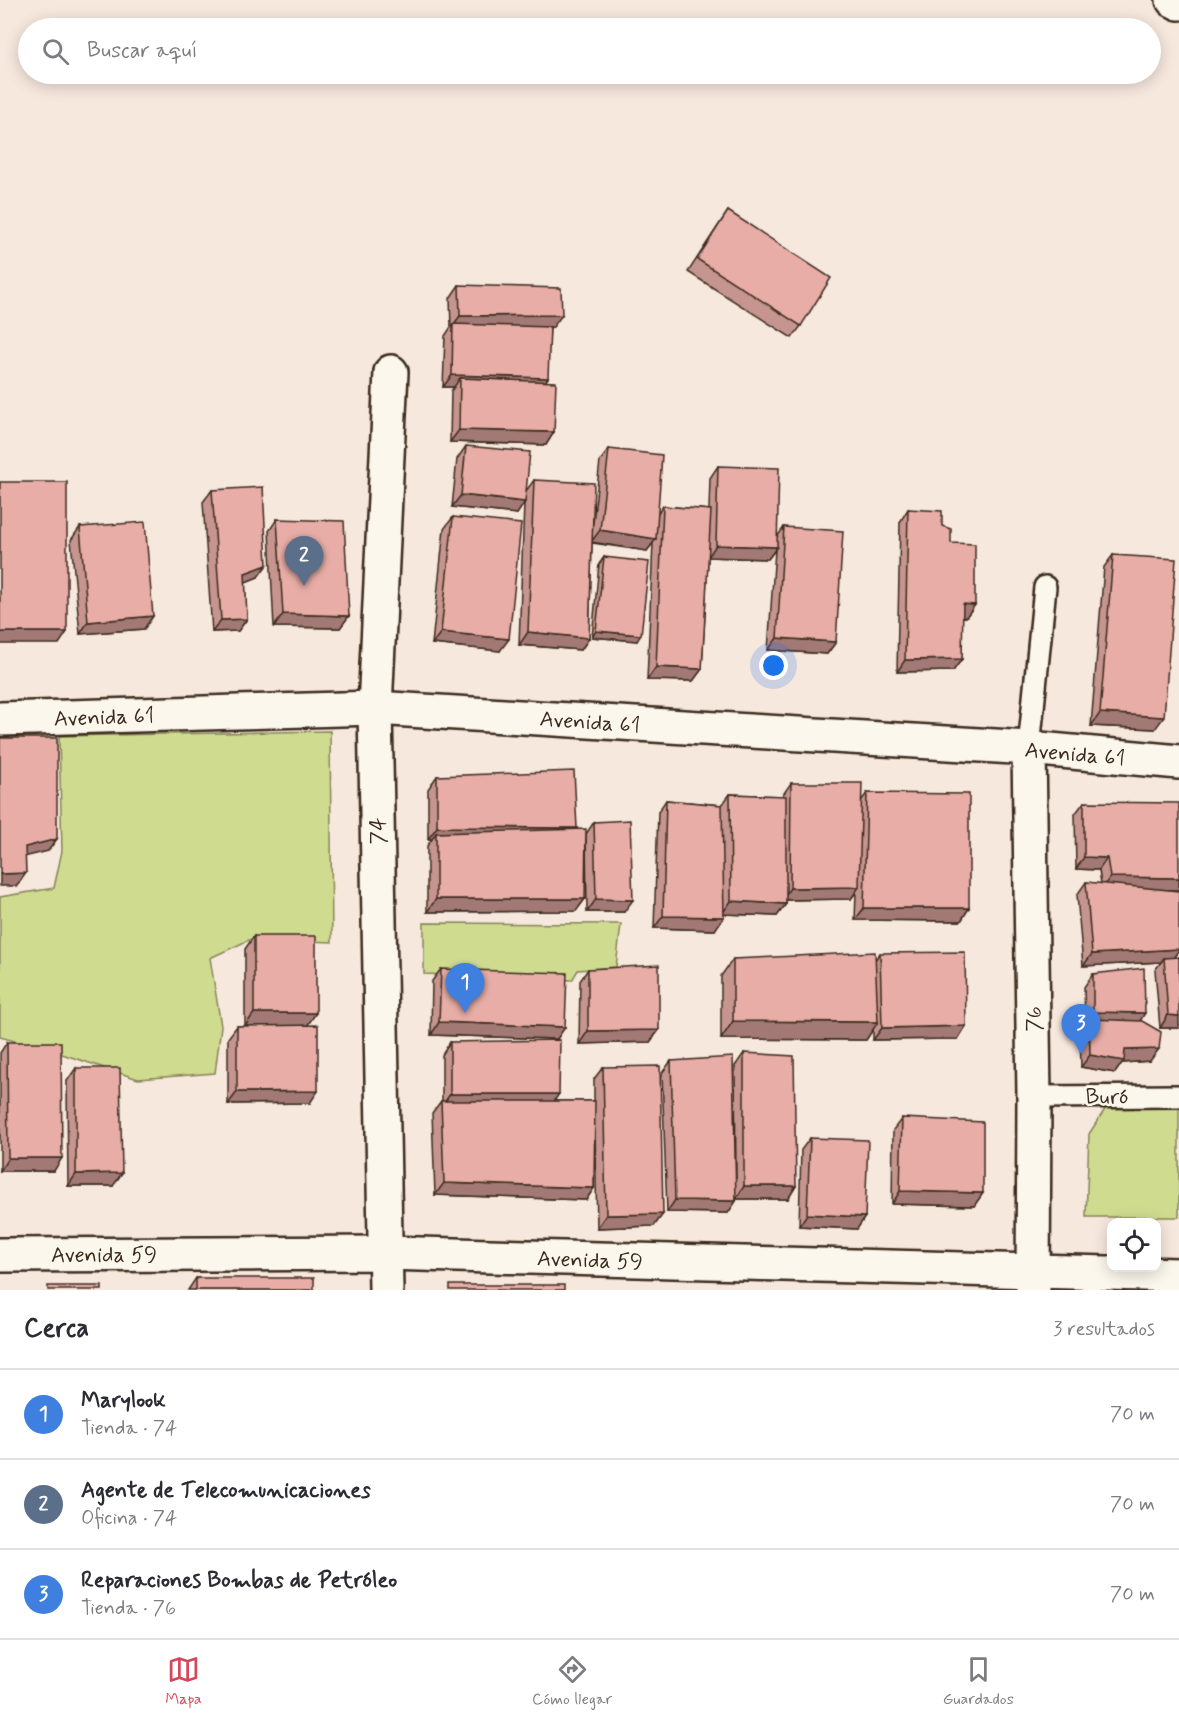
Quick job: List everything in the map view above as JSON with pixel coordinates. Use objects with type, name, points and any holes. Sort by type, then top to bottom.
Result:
[{"type":"street","points":[[1173,0],[1179,3]]},
{"type":"street","name":"74","points":[[386,1290],[375,708],[391,372]]},
{"type":"street","name":"Avenida 61","points":[[0,719],[375,708],[1029,748],[1179,762]]},
{"type":"street","name":"76","points":[[1029,748],[1034,1097],[1033,1281]]},
{"type":"street","name":"Avenida 59","points":[[0,1255],[385,1253],[1033,1281],[1179,1275]]},
{"type":"lane","points":[[1029,748],[1045,587]]},
{"type":"lane","name":"Buró","points":[[1034,1097],[1179,1096]]},
{"type":"green space","points":[[330,731],[332,942],[251,939],[210,958],[221,1026],[215,1073],[138,1079],[0,1037],[0,897],[54,888],[62,851],[59,736]]},
{"type":"green space","points":[[424,923],[621,924],[616,967],[578,970],[572,980],[424,974]]},
{"type":"green space","points":[[1109,1103],[1179,1103],[1179,1217],[1086,1217],[1089,1134]]},
{"type":"building","points":[[728,211],[831,278],[801,326],[697,259]]},
{"type":"building","points":[[459,285],[561,288],[562,315],[460,316]]},
{"type":"building","points":[[453,324],[550,327],[548,378],[452,375]]},
{"type":"building","points":[[460,378],[556,382],[554,432],[459,430]]},
{"type":"building","points":[[466,446],[530,452],[525,502],[461,495]]},
{"type":"building","points":[[609,449],[662,455],[656,539],[600,530]]},
{"type":"building","points":[[718,466],[779,468],[777,547],[716,545]]},
{"type":"building","points":[[534,480],[594,483],[589,638],[528,632]]},
{"type":"building","points":[[0,482],[67,482],[67,632],[0,632]]},
{"type":"building","points":[[263,487],[267,565],[245,573],[247,619],[221,620],[212,490]]},
{"type":"building","points":[[663,506],[711,510],[702,669],[656,667]]},
{"type":"building","points":[[908,509],[942,511],[942,526],[951,529],[951,543],[975,544],[975,605],[963,604],[962,659],[905,660]]},
{"type":"building","points":[[453,517],[521,524],[509,639],[441,632]]},
{"type":"building","points":[[277,519],[344,521],[349,616],[283,614]]},
{"type":"building","points":[[145,522],[153,616],[88,622],[80,527]]},
{"type":"building","points":[[784,527],[843,531],[836,642],[777,638]]},
{"type":"building","points":[[1113,555],[1176,559],[1164,717],[1100,713]]},
{"type":"building","points":[[604,557],[649,562],[641,635],[596,631]]},
{"type":"building","points":[[0,738],[57,738],[57,839],[25,847],[26,873],[0,874]]},
{"type":"building","points":[[574,771],[577,828],[437,827],[437,776]]},
{"type":"building","points":[[791,783],[862,783],[859,887],[790,888]]},
{"type":"building","points":[[867,793],[969,794],[969,908],[864,908]]},
{"type":"building","points":[[730,794],[786,796],[786,904],[731,901]]},
{"type":"building","points":[[666,800],[722,805],[724,917],[663,916]]},
{"type":"building","points":[[1084,802],[1179,803],[1179,878],[1110,877],[1107,858],[1084,857]]},
{"type":"building","points":[[630,820],[633,900],[596,899],[594,822]]},
{"type":"building","points":[[586,829],[585,899],[436,899],[436,833]]},
{"type":"building","points":[[1086,882],[1179,891],[1179,949],[1092,954]]},
{"type":"building","points":[[254,936],[316,936],[316,1013],[254,1013]]},
{"type":"building","points":[[875,952],[878,1022],[733,1021],[733,959]]},
{"type":"building","points":[[965,952],[966,1026],[882,1028],[880,953]]},
{"type":"building","points":[[1179,957],[1179,1016],[1168,1015],[1164,958]]},
{"type":"building","points":[[659,965],[659,1030],[588,1031],[588,969]]},
{"type":"building","points":[[1144,968],[1145,1013],[1093,1012],[1093,974]]},
{"type":"building","points":[[441,969],[567,973],[565,1027],[439,1022]]},
{"type":"building","points":[[1089,1019],[1142,1021],[1161,1032],[1159,1049],[1125,1050],[1124,1061],[1090,1055]]},
{"type":"building","points":[[318,1025],[318,1091],[237,1092],[237,1026]]},
{"type":"building","points":[[560,1040],[559,1094],[450,1094],[450,1042]]},
{"type":"building","points":[[7,1042],[61,1042],[62,1158],[8,1158]]},
{"type":"building","points":[[744,1053],[794,1056],[796,1186],[744,1186]]},
{"type":"building","points":[[733,1057],[736,1201],[675,1200],[671,1061]]},
{"type":"building","points":[[660,1066],[663,1214],[606,1215],[603,1067]]},
{"type":"building","points":[[76,1068],[120,1068],[122,1173],[76,1174]]},
{"type":"building","points":[[441,1101],[595,1101],[594,1188],[444,1183]]},
{"type":"building","points":[[902,1118],[983,1122],[983,1193],[900,1191]]},
{"type":"building","points":[[810,1138],[868,1140],[865,1217],[807,1214]]},
{"type":"building","points":[[196,1278],[314,1278],[314,1290],[196,1290]]},
{"type":"building","points":[[450,1285],[564,1285],[564,1290],[450,1290]]},
{"type":"building","points":[[48,1286],[102,1286],[102,1290],[48,1290]]},
{"type":"place","name":"Agente de Telecomunicaciones","points":[[304,586]]},
{"type":"place","name":"Marylook","points":[[465,1013]]},
{"type":"place","name":"Reparaciones Bombas de Petróleo","points":[[1081,1054]]}]
